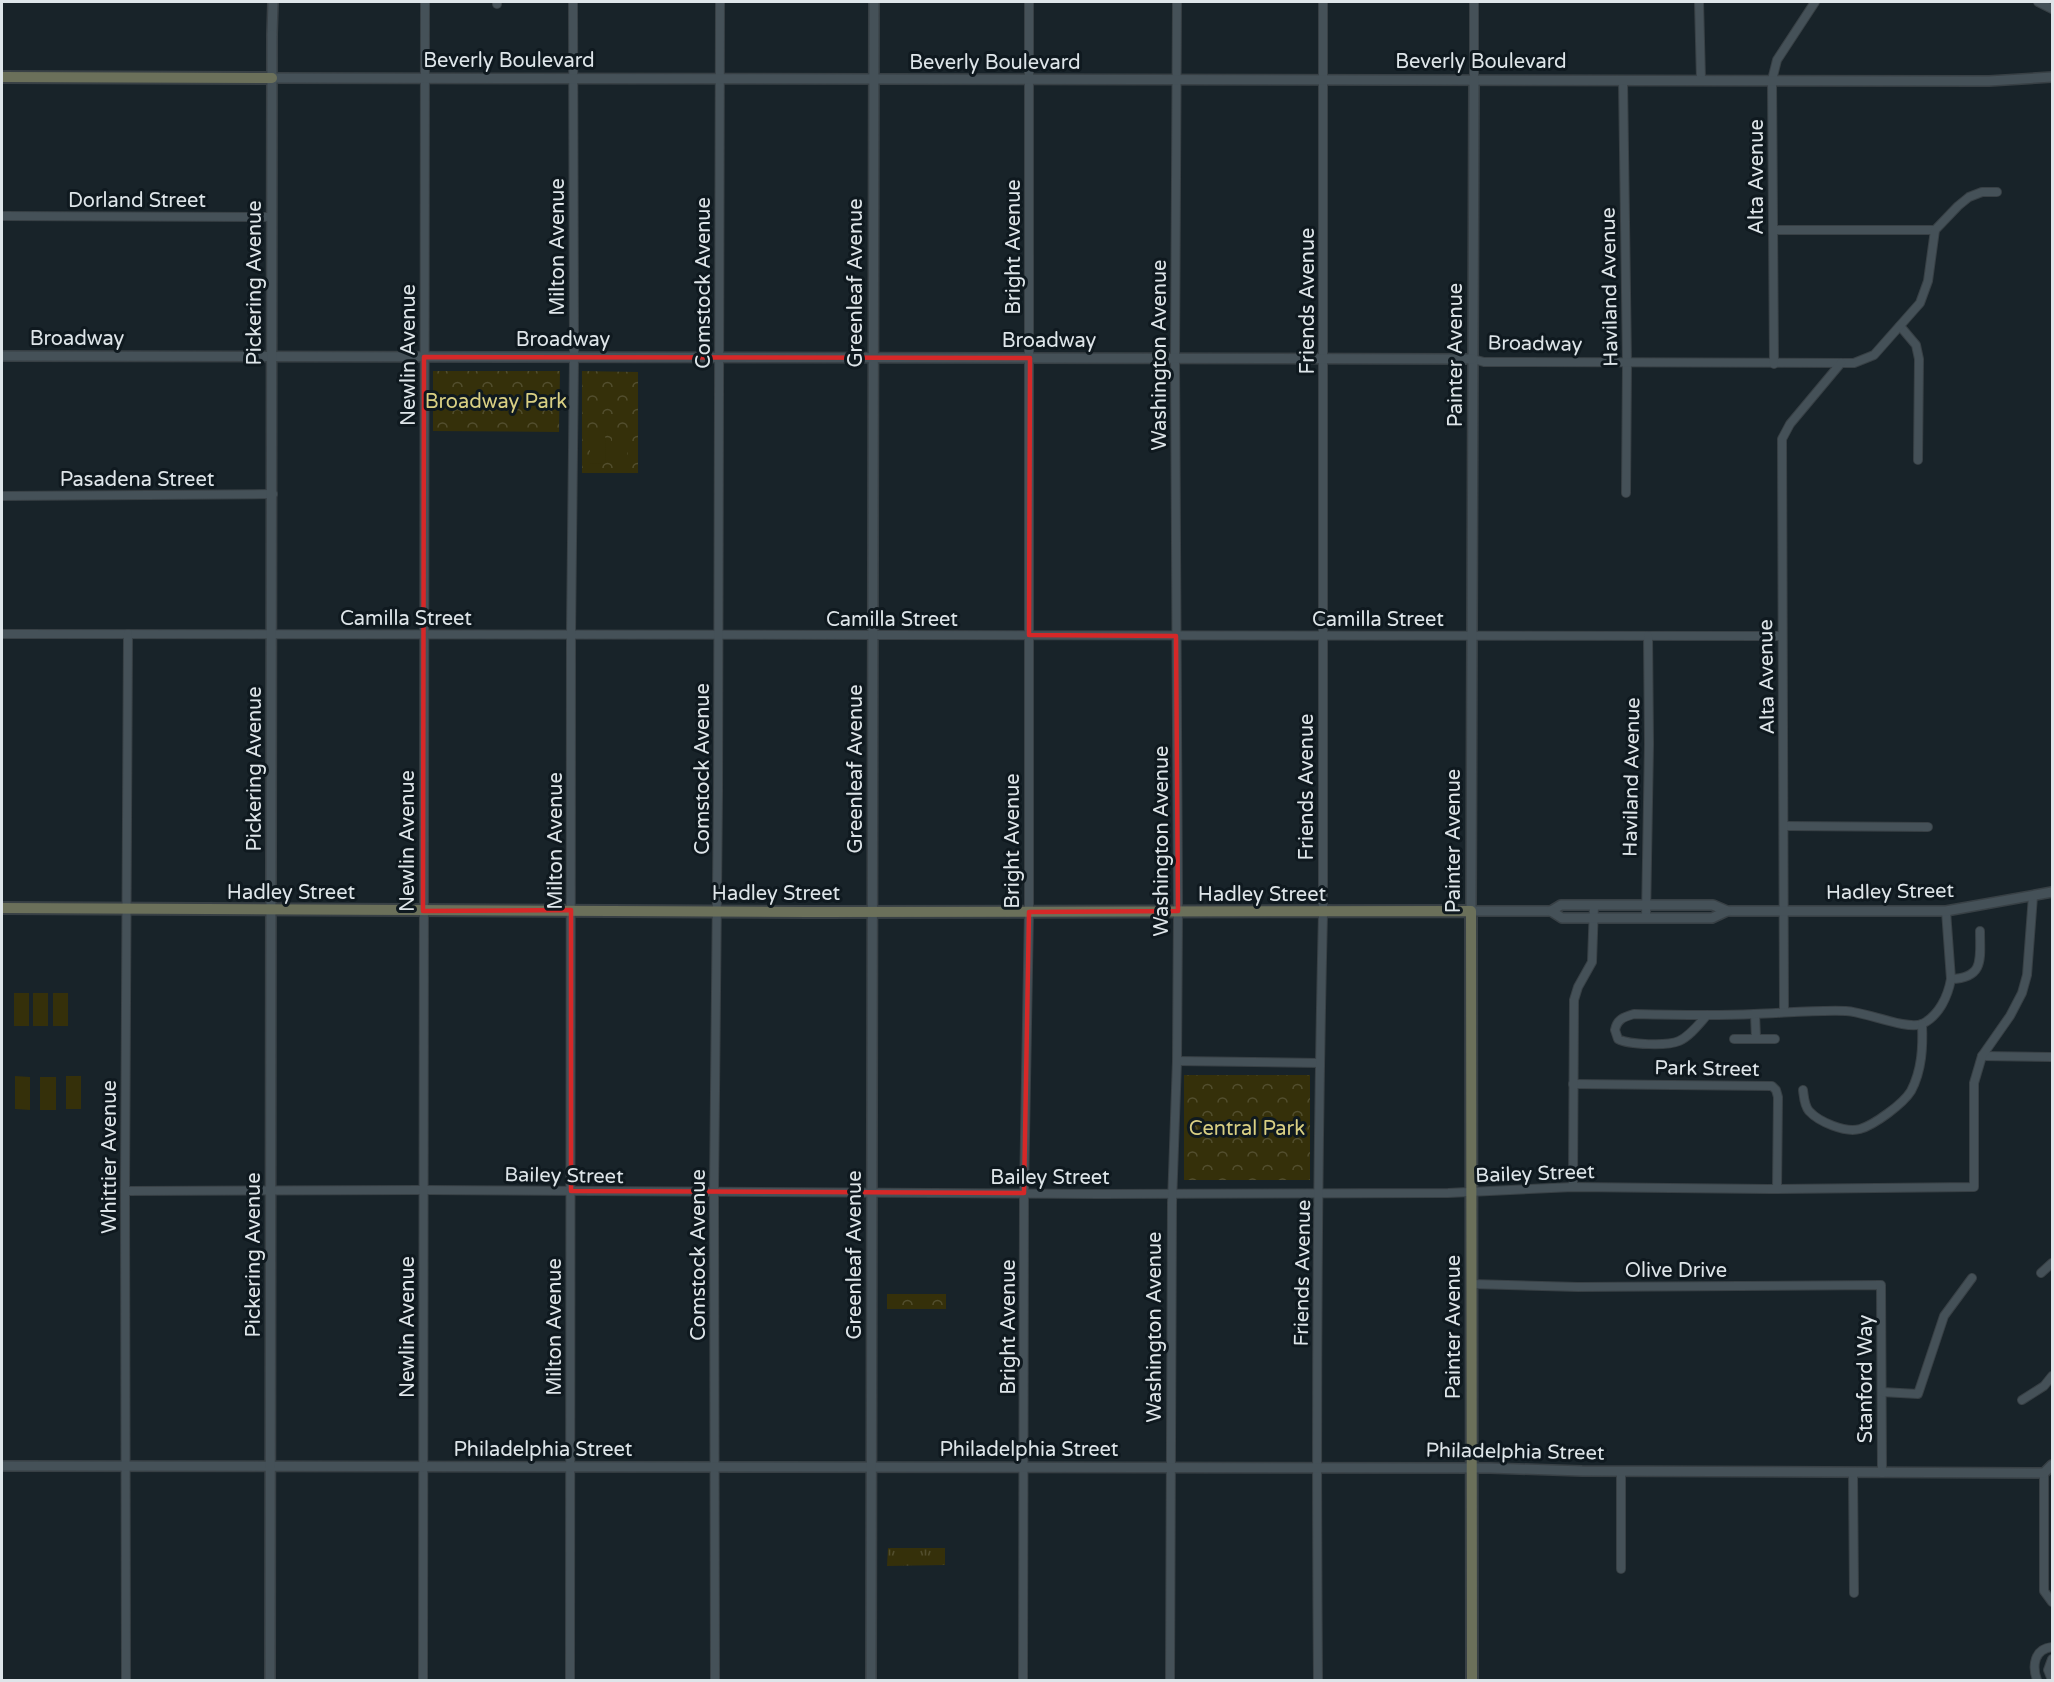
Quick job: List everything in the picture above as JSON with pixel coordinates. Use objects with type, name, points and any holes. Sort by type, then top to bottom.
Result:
[{"type":"main road","name":"Beverly Boulevard","points":[[2,77],[272,78]]},
{"type":"main road","name":"Hadley Street","points":[[2,908],[1323,913],[1471,911]]},
{"type":"main road","name":"Painter Avenue","points":[[1471,911],[1472,1680]]},
{"type":"street","name":"Pickering Avenue","points":[[270,1680],[273,2]]},
{"type":"street","name":"Newlin Avenue","points":[[423,1680],[425,2]]},
{"type":"street","name":"Milton Avenue","points":[[570,1680],[573,2]]},
{"type":"street","name":"Comstock Avenue","points":[[715,1680],[714,1192],[718,911],[720,2]]},
{"type":"street","name":"Greenleaf Avenue","points":[[871,1680],[872,80],[874,2]]},
{"type":"street","name":"Bright Avenue","points":[[1023,1680],[1024,1193],[1029,912],[1029,2]]},
{"type":"street","name":"Washington Avenue","points":[[1170,1680],[1172,1203],[1177,1061],[1178,911],[1175,358],[1177,2]]},
{"type":"street","name":"Friends Avenue","points":[[1318,1680],[1319,1063],[1323,913],[1323,2]]},
{"type":"street","name":"Painter Avenue","points":[[1471,911],[1474,2]]},
{"type":"street","points":[[1700,2],[1701,80]]},
{"type":"street","name":"Alta Avenue","points":[[1774,364],[1772,80],[1777,60],[1815,2]]},
{"type":"street","points":[[2038,2],[2052,9]]},
{"type":"street","name":"Beverly Boulevard","points":[[272,78],[1989,81],[2052,77]]},
{"type":"street","name":"Haviland Avenue","points":[[1623,80],[1627,363],[1626,493]]},
{"type":"street","points":[[1773,230],[1935,230],[1969,197],[1982,192],[1997,192]]},
{"type":"street","name":"Dorland Street","points":[[2,216],[272,217]]},
{"type":"street","name":"Broadway","points":[[2,356],[1473,358],[1484,362],[1854,363],[1873,356],[1920,303],[1925,291],[1935,230]]},
{"type":"street","points":[[1900,326],[1916,345],[1919,359],[1918,460]]},
{"type":"street","name":"Alta Avenue","points":[[1784,1012],[1782,439],[1790,424],[1841,363]]},
{"type":"street","name":"Pasadena Street","points":[[2,496],[273,494]]},
{"type":"street","name":"Camilla Street","points":[[2,634],[1782,636]]},
{"type":"street","name":"Whittier Avenue","points":[[126,1680],[125,1191],[128,634]]},
{"type":"street","name":"Haviland Avenue","points":[[1646,918],[1648,636]]},
{"type":"street","points":[[1784,826],[1928,827]]},
{"type":"street","name":"Hadley Street","points":[[1471,911],[1551,911],[1561,905],[1713,905],[1727,911],[1946,911],[2052,892]]},
{"type":"street","points":[[1983,1056],[2010,1016],[2022,993],[2027,975],[2033,896]]},
{"type":"street","points":[[1573,1187],[1574,1000],[1578,987],[1592,962],[1594,905]]},
{"type":"street","name":"Hadley Street","points":[[1551,911],[1562,918],[1712,918],[1727,911]]},
{"type":"street","points":[[1707,1015],[1690,1033],[1676,1042],[1629,1043],[1618,1039],[1615,1030],[1618,1021],[1624,1016],[1634,1014],[1707,1015],[1846,1011],[1870,1014],[1913,1026],[1922,1024],[1946,1000],[1951,979],[1946,911]]},
{"type":"street","points":[[1951,979],[1970,976],[1977,969],[1980,957],[1980,931]]},
{"type":"street","points":[[1755,1014],[1756,1038]]},
{"type":"street","points":[[1803,1090],[1806,1107],[1810,1113],[1823,1121],[1852,1130],[1868,1125],[1895,1107],[1910,1093],[1922,1059],[1922,1024]]},
{"type":"street","points":[[1734,1039],[1774,1039]]},
{"type":"street","points":[[1983,1056],[2052,1057]]},
{"type":"street","name":"Bailey Street","points":[[125,1191],[423,1190],[872,1194],[1320,1193],[1573,1187],[1777,1189],[1974,1187],[1974,1083],[1983,1056]]},
{"type":"street","points":[[1177,1061],[1319,1063]]},
{"type":"street","name":"Park Street","points":[[1573,1084],[1772,1086],[1778,1097],[1777,1189]]},
{"type":"street","points":[[2041,1273],[2052,1263]]},
{"type":"street","points":[[1882,1392],[1918,1394],[1944,1316],[1972,1278]]},
{"type":"street","name":"Olive Drive","points":[[1471,1284],[1578,1287],[1881,1285]]},
{"type":"street","name":"Stanford Way","points":[[1881,1285],[1882,1473]]},
{"type":"street","points":[[2022,1400],[2044,1386],[2052,1376]]},
{"type":"street","name":"Philadelphia Street","points":[[2,1466],[1472,1468],[2044,1473]]},
{"type":"street","points":[[2052,1466],[2044,1473],[2044,1591],[2052,1602]]},
{"type":"street","points":[[1621,1471],[1621,1569]]},
{"type":"street","points":[[1853,1472],[1854,1593]]},
{"type":"street","points":[[2037,1680],[2034,1667],[2036,1658],[2048,1647],[2052,1647]]},
{"type":"street","points":[[2052,1659],[2048,1670],[2052,1680]]},
{"type":"highlighted area","points":[[424,357],[1030,358],[1029,635],[1176,636],[1178,911],[1029,912],[1024,1193],[571,1191],[571,910],[423,911]]},
{"type":"green space","name":"Broadway Park","points":[[433,371],[560,371],[559,432],[433,431]]},
{"type":"green space","name":"Broadway Park","points":[[582,371],[638,372],[638,473],[582,473]]},
{"type":"green space","points":[[590,430],[605,430],[606,463],[590,464]]},
{"type":"green space","points":[[612,430],[627,430],[627,464],[612,464]]},
{"type":"green space","points":[[14,993],[29,993],[29,1026],[14,1026]]},
{"type":"green space","points":[[33,993],[48,993],[48,1026],[33,1026]]},
{"type":"green space","points":[[53,993],[68,993],[68,1026],[53,1026]]},
{"type":"green space","name":"Central Park","points":[[1184,1075],[1310,1075],[1310,1180],[1184,1180]]},
{"type":"green space","points":[[15,1076],[30,1077],[30,1110],[15,1109]]},
{"type":"green space","points":[[66,1076],[81,1076],[81,1109],[66,1109]]},
{"type":"green space","points":[[40,1077],[56,1077],[56,1110],[40,1110]]},
{"type":"green space","points":[[887,1294],[946,1294],[946,1309],[887,1309]]},
{"type":"green space","points":[[888,1548],[945,1548],[945,1565],[887,1566]]}]
